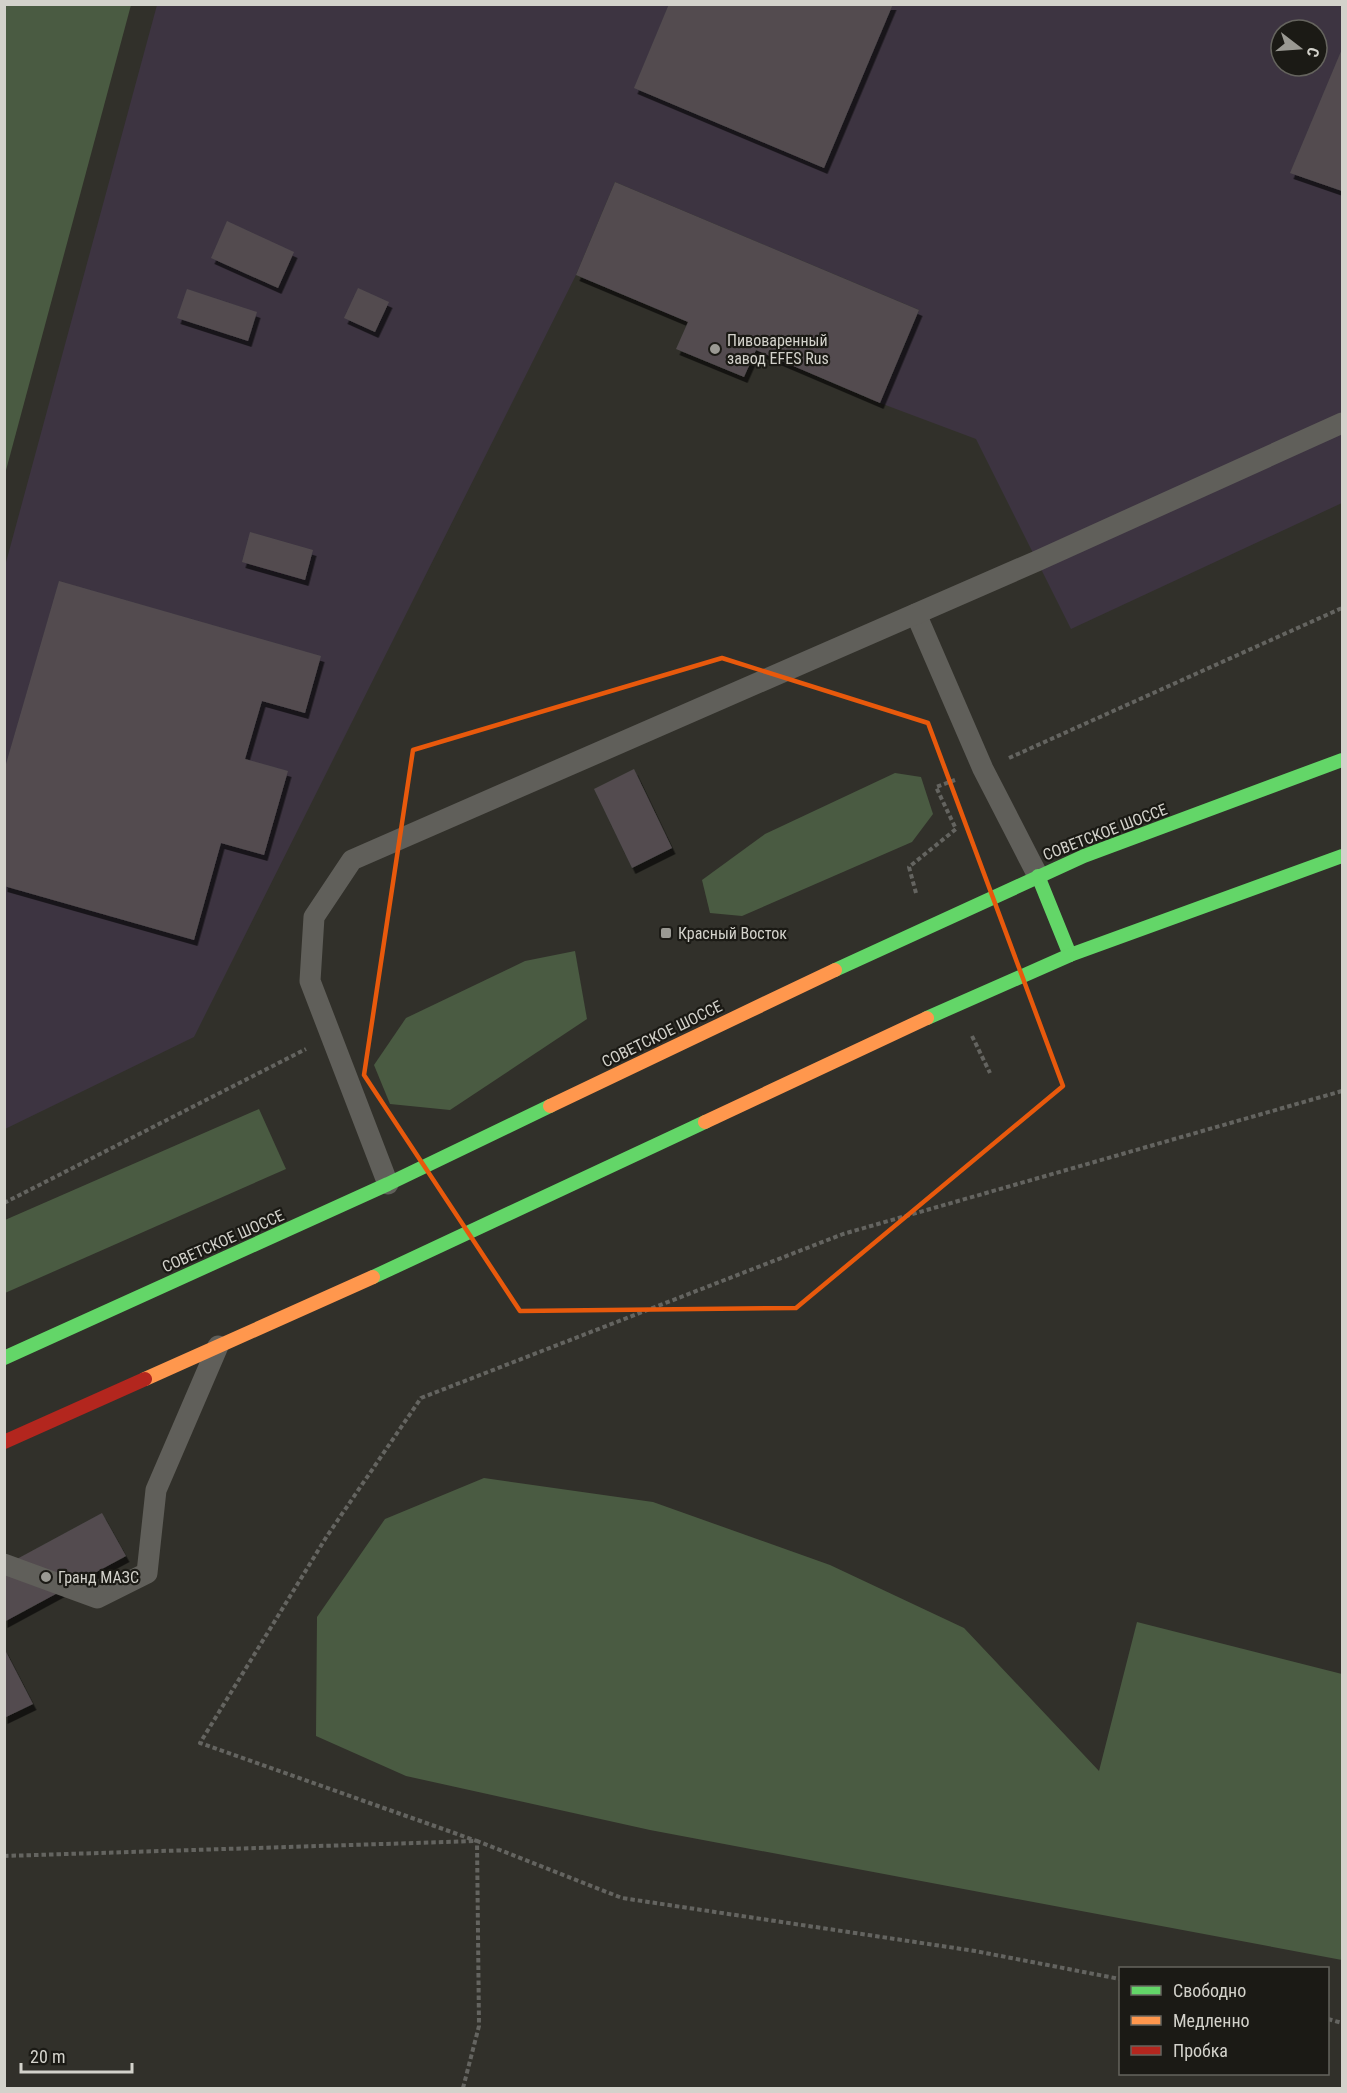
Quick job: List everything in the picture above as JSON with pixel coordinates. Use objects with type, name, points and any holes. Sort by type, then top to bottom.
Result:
[{"type":"highway","name":"СОВЕТСКОЕ ШОССЕ","points":[[4,1358],[388,1184],[757,1006],[1038,876],[1084,856],[1342,760]]},
{"type":"highway","points":[[4,1442],[415,1258],[887,1036],[1070,955],[1342,856]]},
{"type":"highway","points":[[1038,876],[1070,955]]},
{"type":"lane","points":[[388,1184],[310,981],[314,917],[352,860],[916,614],[1342,423]]},
{"type":"lane","points":[[916,614],[983,770],[1038,876]]},
{"type":"lane","points":[[4,1564],[97,1598],[147,1573],[156,1490],[218,1346]]},
{"type":"path","points":[[983,770],[1342,608]]},
{"type":"path","points":[[4,1203],[331,1036]]},
{"type":"path","points":[[1119,1979],[975,1952],[622,1898],[477,1841],[200,1743],[327,1536],[421,1398],[843,1234],[1342,1091]]},
{"type":"path","points":[[4,1856],[477,1841]]},
{"type":"path","points":[[463,2088],[479,2026],[477,1841]]},
{"type":"highlighted area","points":[[722,658],[928,723],[1063,1086],[796,1308],[520,1311],[364,1075],[413,750]]},
{"type":"shaded area","points":[[157,5],[1342,5],[1342,503],[1071,629],[976,439],[880,403],[919,310],[615,182],[576,275],[194,1037],[5,1129],[5,566]]},
{"type":"green space","points":[[4,5],[131,5],[5,474]]},
{"type":"green space","points":[[895,773],[921,777],[933,814],[912,842],[742,916],[710,913],[702,880],[765,834]]},
{"type":"green space","points":[[575,951],[587,1019],[450,1110],[390,1104],[374,1065],[406,1018],[525,961]]},
{"type":"green space","points":[[259,1109],[286,1169],[5,1293],[5,1220]]},
{"type":"green space","points":[[484,1478],[653,1502],[830,1565],[964,1628],[1099,1771],[1137,1622],[1342,1674],[1342,1960],[650,1830],[406,1776],[316,1736],[317,1617],[385,1519]]},
{"type":"building","points":[[669,4],[893,4],[824,168],[634,88]]},
{"type":"building","points":[[1342,49],[1342,191],[1290,173]]},
{"type":"building","points":[[615,182],[919,310],[880,403],[756,350],[744,377],[676,349],[688,322],[576,275]]},
{"type":"building","points":[[227,221],[294,252],[278,288],[211,258]]},
{"type":"building","points":[[358,288],[389,302],[375,332],[344,318]]},
{"type":"building","points":[[187,289],[257,312],[248,341],[177,318]]},
{"type":"building","points":[[250,532],[313,550],[305,580],[242,562]]},
{"type":"building","points":[[59,581],[321,656],[305,713],[262,701],[245,759],[288,771],[264,855],[221,843],[194,940],[4,886],[4,771]]},
{"type":"building","points":[[634,769],[672,848],[632,868],[594,789]]},
{"type":"building","name":"Гранд МАЗС","points":[[102,1513],[126,1556],[4,1622],[4,1566]]},
{"type":"building","points":[[4,1648],[33,1704],[4,1718]]},
{"type":"traffic: fast","points":[[835,970],[1084,856],[1342,760]]},
{"type":"traffic: fast","points":[[927,1018],[1070,955],[1342,856]]},
{"type":"traffic: fast","points":[[1038,876],[1070,955]]},
{"type":"traffic: fast","points":[[4,1358],[388,1184],[550,1106]]},
{"type":"traffic: fast","points":[[373,1277],[705,1122]]},
{"type":"traffic: slow","points":[[550,1106],[835,970]]},
{"type":"traffic: slow","points":[[705,1122],[927,1018]]},
{"type":"traffic: slow","points":[[145,1379],[373,1277]]},
{"type":"traffic: jam","points":[[4,1442],[145,1379]]},
{"type":"place","name":"Пивоваренный завод EFES Rus","points":[[715,349]]},
{"type":"place","name":"Красный Восток","points":[[666,933]]},
{"type":"place","name":"Гранд МАЗС","points":[[46,1577]]}]
